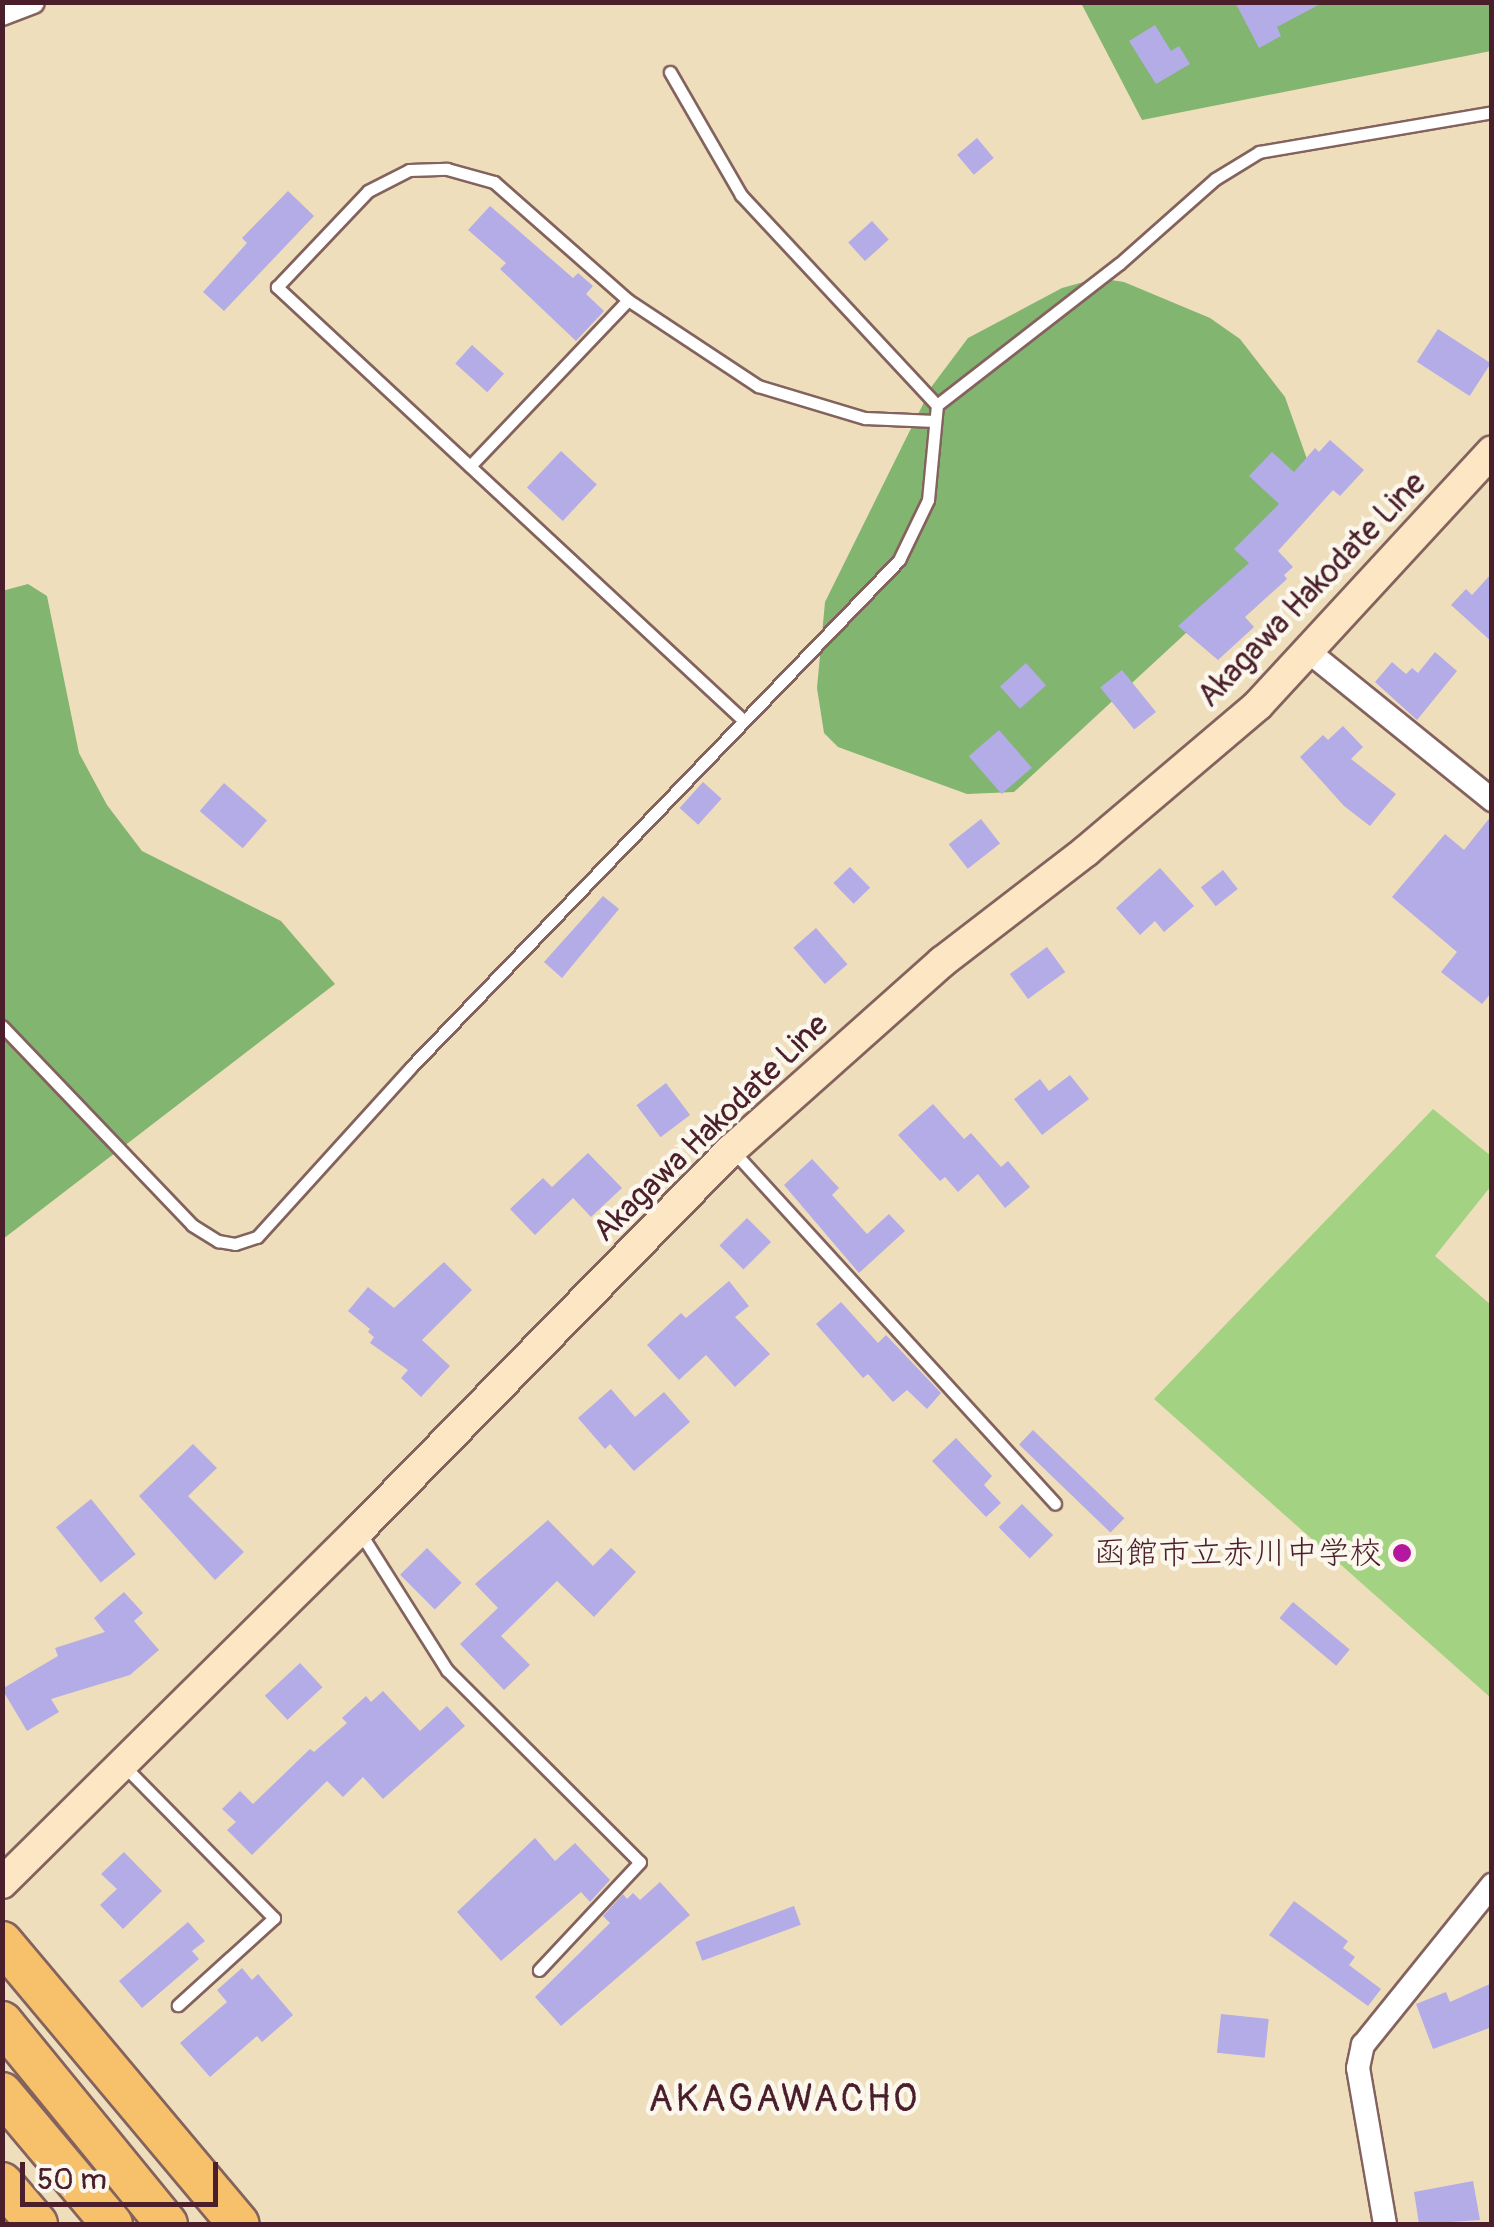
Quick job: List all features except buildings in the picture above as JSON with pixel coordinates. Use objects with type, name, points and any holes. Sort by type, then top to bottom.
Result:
[{"type":"highway","points":[[2,1942],[239,2224]]},
{"type":"highway","points":[[2,2022],[167,2224]]},
{"type":"highway","points":[[2,2093],[112,2224]]},
{"type":"highway","points":[[2,2183],[37,2224]]},
{"type":"main road","name":"Akagawa Hakodate Line","points":[[2,1883],[358,1530],[732,1150],[942,962],[1177,776],[1258,705],[1492,452]]},
{"type":"street","points":[[2,14],[33,2]]},
{"type":"street","points":[[1308,651],[1492,800]]},
{"type":"street","points":[[1385,2224],[1358,2068],[1363,2045],[1492,1885]]},
{"type":"lane","points":[[2,1026],[192,1225],[218,1241],[235,1244],[258,1236],[742,719],[899,560],[928,500],[937,405],[741,196],[670,72]]},
{"type":"lane","points":[[937,405],[1119,264],[1215,179],[1259,152],[1492,112]]},
{"type":"lane","points":[[742,719],[277,287],[368,191],[409,170],[447,169],[494,182],[628,300],[758,386],[865,418],[936,421]]},
{"type":"lane","points":[[470,466],[628,300]]},
{"type":"lane","points":[[732,1150],[1056,1503]]},
{"type":"lane","points":[[358,1530],[447,1670],[640,1862],[539,1970]]},
{"type":"lane","points":[[123,1764],[274,1918],[178,2005]]},
{"type":"green space","points":[[1081,3],[1491,3],[1491,51],[1142,120]]},
{"type":"green space","points":[[1098,278],[1124,282],[1210,318],[1240,339],[1285,397],[1308,462],[1277,549],[1014,792],[967,794],[838,747],[824,733],[817,688],[825,602],[932,386],[968,338],[1062,288]]},
{"type":"green space","points":[[28,584],[47,596],[79,753],[107,805],[142,851],[281,921],[335,984],[3,1239],[2,591]]},
{"type":"green space","name":"函館市立赤川中学校","points":[[1433,1109],[1491,1156],[1491,1186],[1435,1256],[1491,1305],[1491,1698],[1154,1399]]},
{"type":"place","name":"函館市立赤川中学校","points":[[1402,1553]]},
{"type":"district","name":"AKAGAWACHO","points":[[784,2100]]}]
